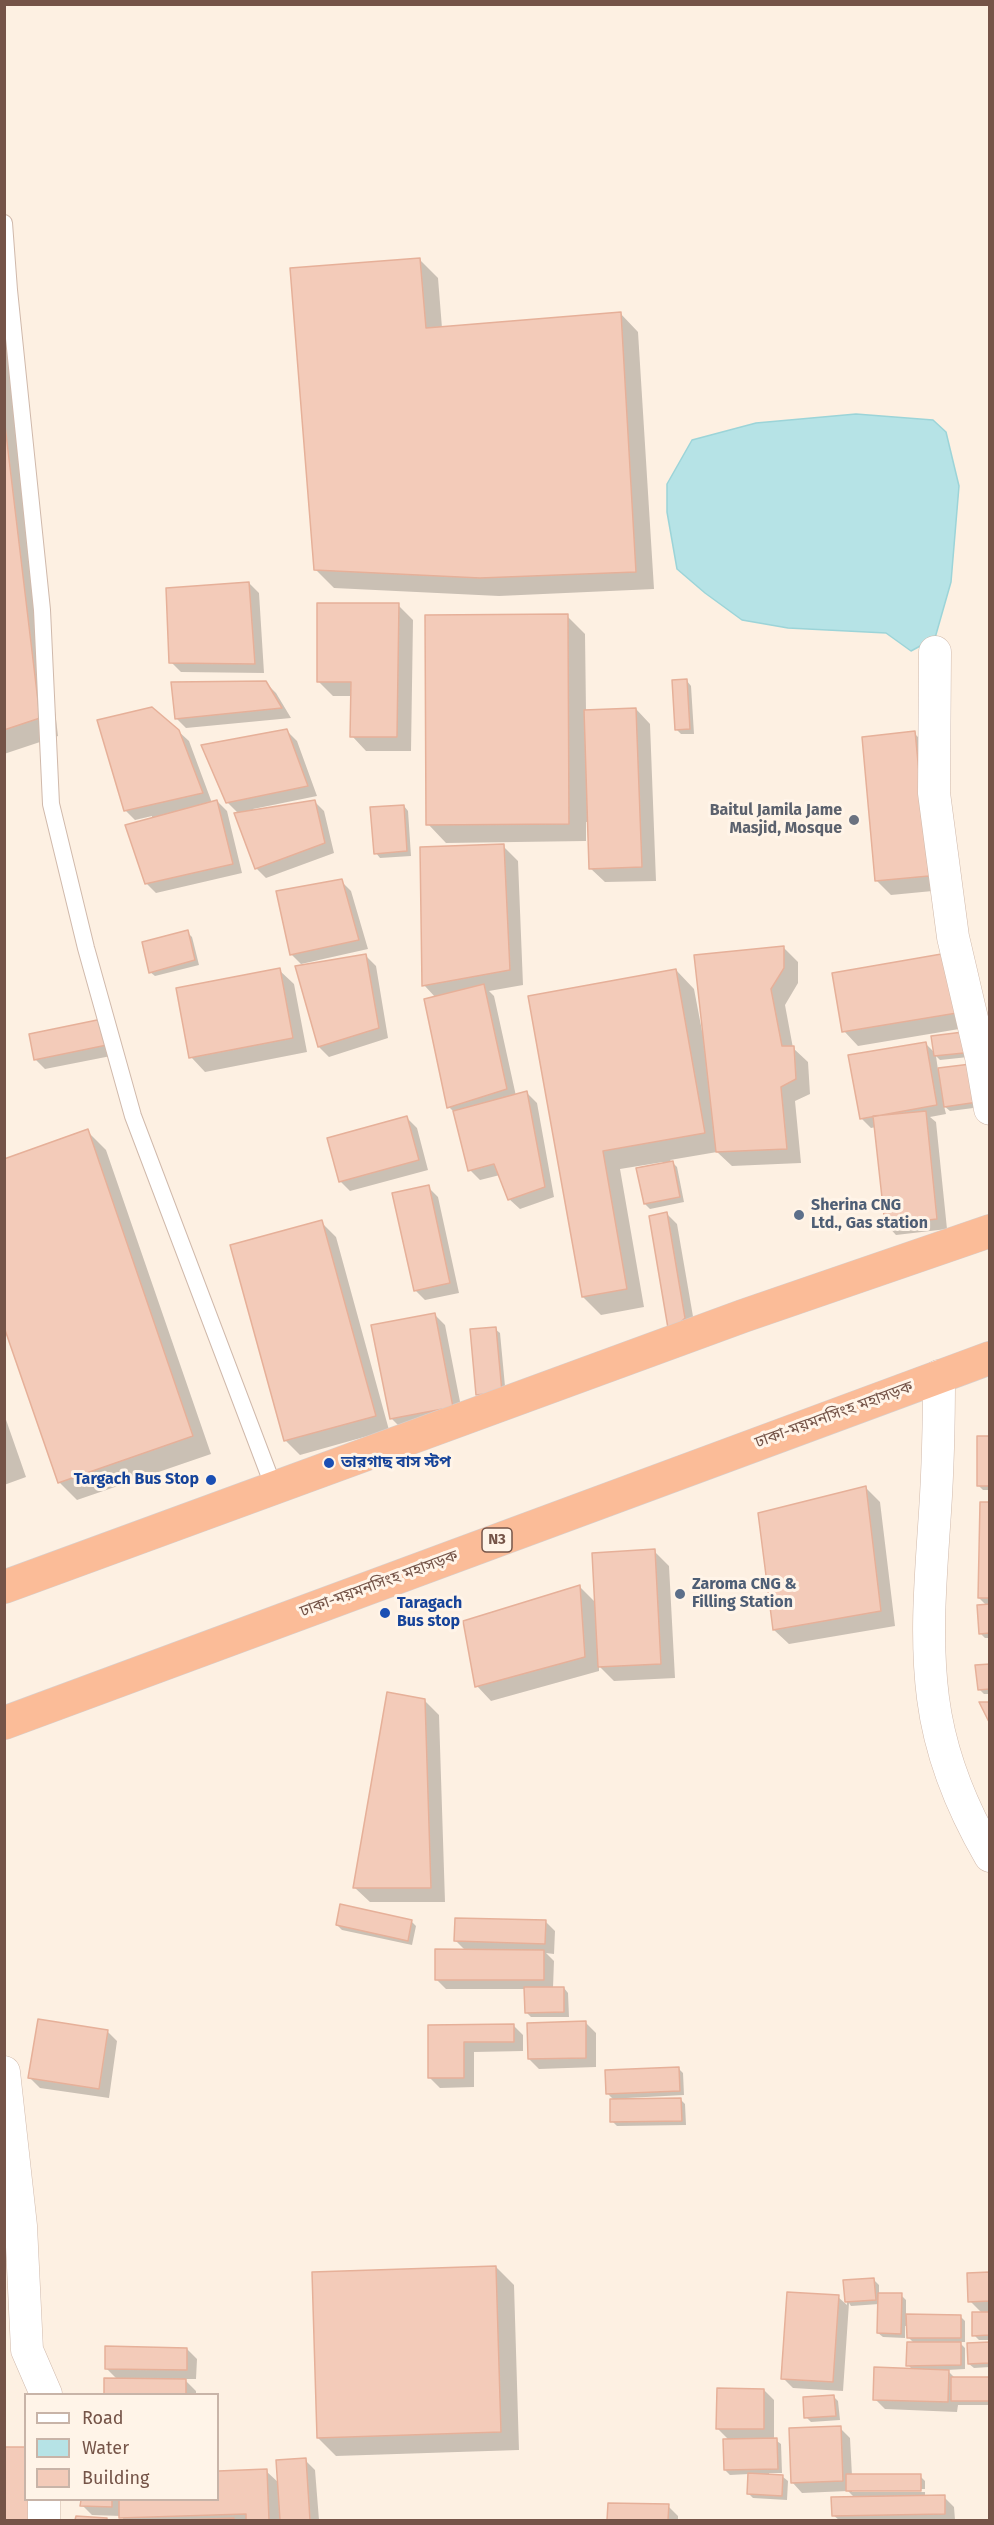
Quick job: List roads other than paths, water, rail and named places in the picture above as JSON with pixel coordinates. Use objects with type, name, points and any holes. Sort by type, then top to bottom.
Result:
[{"type":"highway","points":[[4,1587],[742,1316],[990,1231]]},
{"type":"highway","name":"ঢাকা-ময়মনসিংহ মহাসড়ক","points":[[4,1724],[990,1358]]},
{"type":"street","points":[[935,652],[934,793],[953,937],[981,1057],[990,1109]]},
{"type":"street","points":[[939,1376],[939,1457],[928,1627],[933,1700],[951,1775],[976,1832],[990,1856]]},
{"type":"street","points":[[4,2072],[21,2226],[27,2350],[46,2393]]},
{"type":"street","points":[[44,2501],[44,2520]]},
{"type":"lane","points":[[4,223],[42,610],[51,804],[86,948],[133,1116],[274,1488]]},
{"type":"water","points":[[856,414],[933,420],[946,432],[959,486],[951,582],[935,638],[911,651],[886,633],[788,628],[742,620],[677,569],[667,512],[667,484],[692,440],[756,423]]},
{"type":"place","name":"Baitul Jamila Jame Masjid, Mosque","points":[[854,820]]},
{"type":"place","name":"Sherina CNG Ltd., Gas station","points":[[799,1215]]},
{"type":"place","name":"তারগাছ বাস স্টপ","points":[[329,1463]]},
{"type":"place","name":"Targach Bus Stop","points":[[211,1480]]},
{"type":"place","name":"Zaroma CNG & Filling Station","points":[[680,1594]]},
{"type":"place","name":"Taragach Bus stop","points":[[385,1613]]}]
